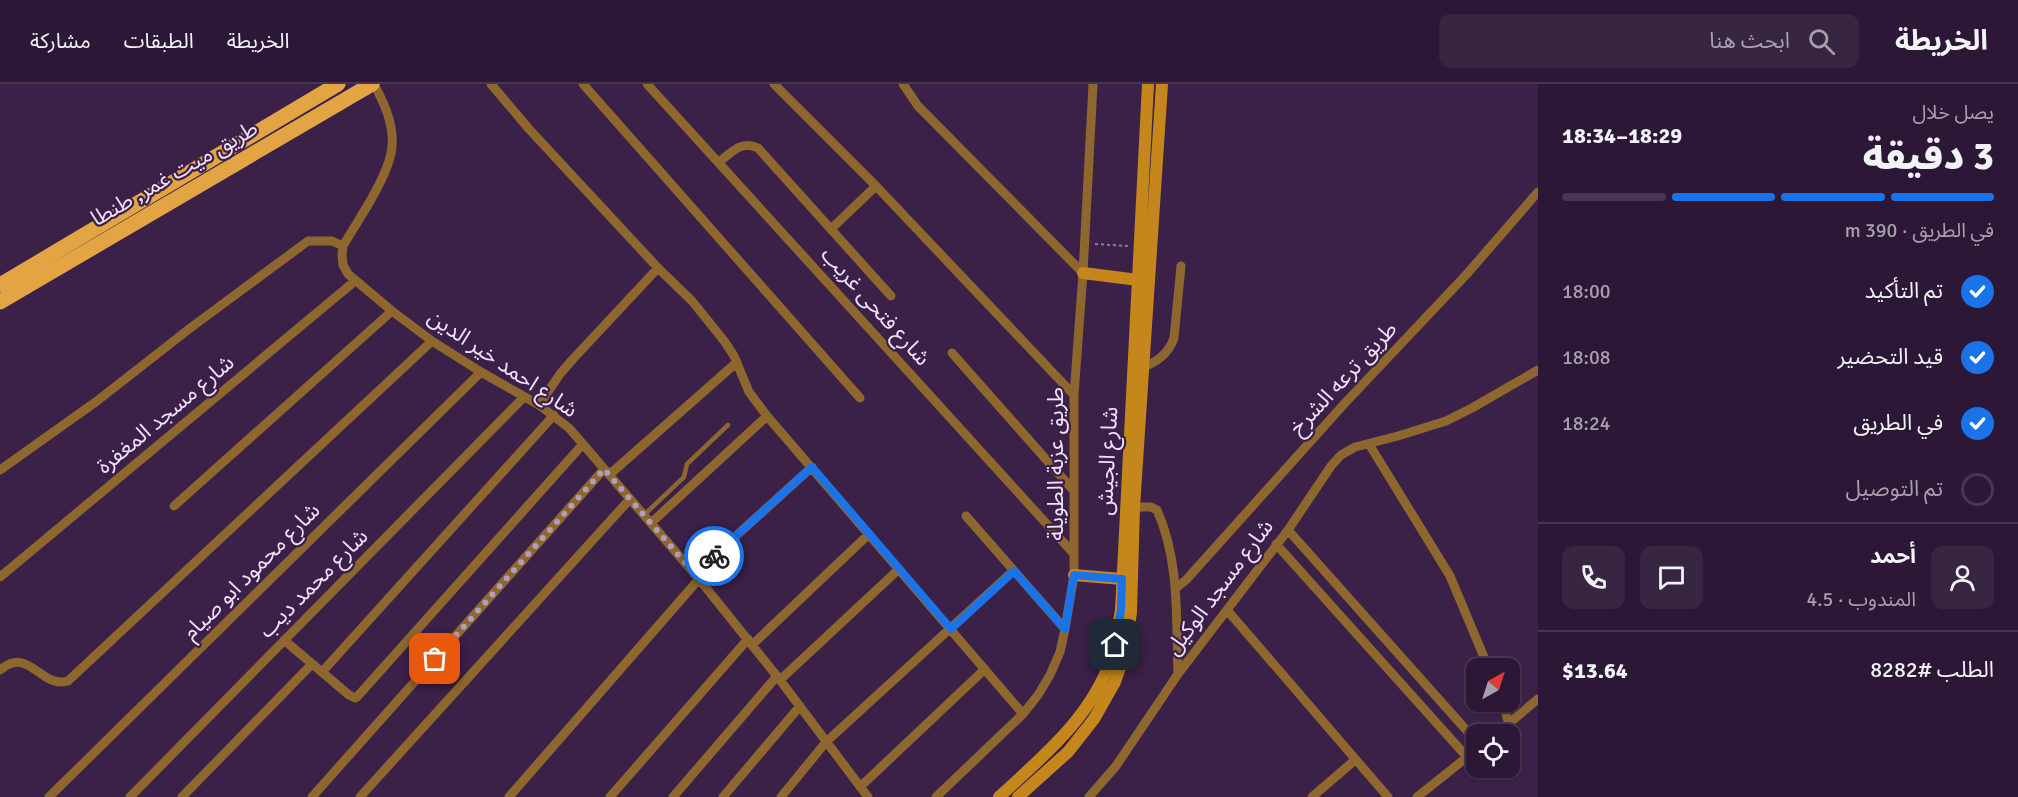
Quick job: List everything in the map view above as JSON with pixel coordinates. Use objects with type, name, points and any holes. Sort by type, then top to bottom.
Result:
[{"type":"main road","name":"طريق ميت غمر, طنطا","points":[[0,285],[343,86],[373,84]]},
{"type":"main road","name":"شارع الجيش","points":[[999,797],[1052,748],[1072,726],[1109,680],[1126,650],[1129,633],[1134,507],[1139,368],[1138,280],[1148,84]]},
{"type":"main road","name":"شارع الجيش","points":[[1018,797],[1068,752],[1082,736],[1095,719],[1109,680],[1121,610],[1162,84]]},
{"type":"main road","name":"طريق ميت غمر, طنطا","points":[[0,302],[343,86]]},
{"type":"main road","points":[[1083,273],[1138,280]]},
{"type":"main road","points":[[1074,575],[1122,579]]},
{"type":"street","points":[[0,470],[97,401],[308,241],[332,241],[343,246],[381,179],[390,157],[392,146],[390,122],[373,84]]},
{"type":"street","points":[[491,84],[529,129],[705,317],[725,342],[749,393],[767,416],[1023,714]]},
{"type":"street","points":[[583,84],[860,398]]},
{"type":"street","name":"شارع فتحى غريب","points":[[647,84],[1074,554]]},
{"type":"street","points":[[774,84],[876,186],[1074,396]]},
{"type":"street","points":[[903,84],[918,106],[1083,273]]},
{"type":"street","name":"طريق عزبة الطويلة","points":[[936,797],[1023,714],[1050,675],[1060,652],[1074,575],[1074,396],[1093,84]]},
{"type":"street","points":[[719,162],[742,145],[750,144],[758,148],[891,296]]},
{"type":"street","points":[[831,229],[876,186]]},
{"type":"street","name":"طريق ترعه الشرخ","points":[[1176,588],[1186,580],[1345,403],[1466,275],[1538,192]]},
{"type":"street","name":"شارع احمد خير الدين","points":[[343,246],[343,265],[355,281],[432,341],[554,415],[583,444],[697,576],[800,706],[868,797]]},
{"type":"street","points":[[1139,368],[1166,354],[1174,338],[1181,266]]},
{"type":"street","points":[[540,405],[560,374],[658,268]]},
{"type":"street","name":"شارع مسجد المغفرة","points":[[0,577],[355,281]]},
{"type":"street","points":[[174,506],[392,311]]},
{"type":"street","points":[[0,670],[12,661],[20,662],[59,684],[68,681],[432,341]]},
{"type":"street","points":[[952,353],[1074,491]]},
{"type":"street","points":[[312,797],[607,472],[736,363]]},
{"type":"street","name":"شارع مسجد الوكيل","points":[[1089,797],[1128,749],[1178,674],[1288,530],[1331,466],[1341,455],[1355,447],[1446,421],[1538,370]]},
{"type":"street","name":"شارع محمود ابو صيام","points":[[49,797],[481,372]]},
{"type":"street","name":"شارع محمد ديب","points":[[130,797],[524,397]]},
{"type":"street","points":[[322,672],[554,415]]},
{"type":"street","points":[[651,523],[767,416]]},
{"type":"street","points":[[284,640],[352,697],[360,695],[583,444]]},
{"type":"street","points":[[1370,444],[1450,576],[1484,658]]},
{"type":"street","points":[[509,797],[697,576],[812,467]]},
{"type":"street","points":[[360,797],[630,499]]},
{"type":"street","points":[[1134,507],[1151,507],[1157,510],[1171,559],[1176,588],[1178,674]]},
{"type":"street","points":[[966,516],[1065,629]]},
{"type":"street","points":[[1288,530],[1466,730]]},
{"type":"street","points":[[610,797],[750,642],[869,534]]},
{"type":"street","points":[[1276,544],[1466,757]]},
{"type":"street","points":[[673,797],[778,678],[899,569]]},
{"type":"street","points":[[781,797],[826,742],[1014,571]]},
{"type":"street","points":[[1227,610],[1388,797]]},
{"type":"street","points":[[182,797],[312,664]]},
{"type":"street","points":[[860,787],[985,669]]},
{"type":"street","points":[[1505,712],[1509,724],[1538,699]]},
{"type":"street","points":[[723,797],[800,706]]},
{"type":"street","points":[[1417,797],[1466,759]]},
{"type":"street","points":[[1312,797],[1355,760]]},
{"type":"lane","points":[[644,515],[684,477],[687,464],[728,425]]},
{"type":"path","points":[[1085,243],[1140,247]]},
{"type":"way so far","points":[[435,659],[604,469],[694,573],[714,556]]},
{"type":"route","points":[[714,556],[812,467],[951,629],[1014,571],[1065,629],[1074,575],[1122,579],[1121,610],[1115,645]]}]
